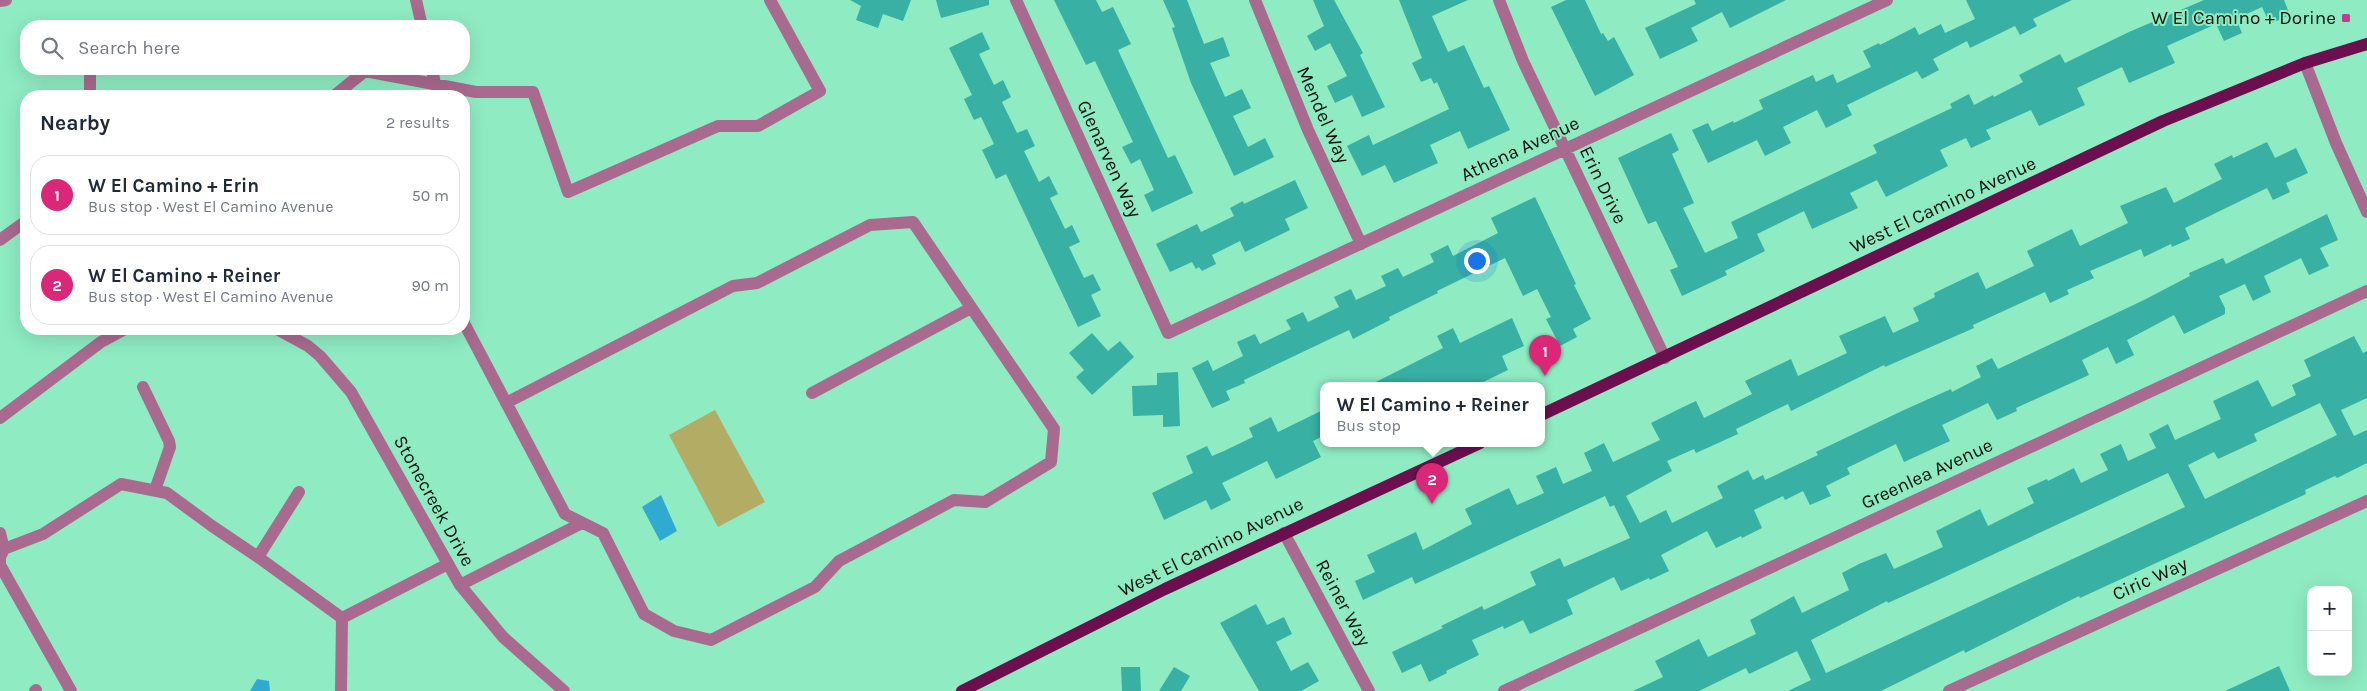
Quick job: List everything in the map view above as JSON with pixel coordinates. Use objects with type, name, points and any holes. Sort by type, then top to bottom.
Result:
[{"type":"main road","name":"West El Camino Avenue","points":[[1545,413],[2163,121],[2305,63],[2367,44]]},
{"type":"main road","name":"West El Camino Avenue","points":[[962,691],[1165,589],[1471,447]]},
{"type":"street","points":[[416,0],[421,20]]},
{"type":"street","points":[[470,91],[533,92],[568,192],[718,126],[758,126],[820,91],[770,0]]},
{"type":"street","name":"Glenarven Way","points":[[1016,0],[1168,333]]},
{"type":"street","name":"Mendel Way","points":[[1255,0],[1293,96],[1361,244]]},
{"type":"street","name":"Erin Drive","points":[[1499,0],[1523,60],[1665,358]]},
{"type":"street","name":"Athena Avenue","points":[[1168,333],[1887,0]]},
{"type":"street","points":[[2305,63],[2336,143],[2367,212]]},
{"type":"street","points":[[90,75],[90,90]]},
{"type":"street","points":[[341,90],[360,75]]},
{"type":"street","points":[[387,75],[466,90]]},
{"type":"street","points":[[433,75],[435,84]]},
{"type":"street","points":[[470,334],[506,403],[565,514],[603,533],[644,614],[674,631],[711,640],[815,587],[839,561],[954,500],[985,502],[1050,462],[1054,429],[913,222],[870,225],[757,283],[733,286],[506,403]]},
{"type":"street","points":[[0,240],[20,225]]},
{"type":"street","name":"Greenlea Avenue","points":[[1504,691],[2367,292]]},
{"type":"street","points":[[812,393],[971,308]]},
{"type":"street","points":[[0,418],[101,342],[114,335]]},
{"type":"street","name":"Stonecreek Drive","points":[[287,335],[320,356],[351,392],[460,585],[503,637],[564,691]]},
{"type":"street","points":[[144,387],[170,447],[155,490]]},
{"type":"street","points":[[4,549],[43,534],[121,484],[155,490],[167,493],[342,618]]},
{"type":"street","points":[[258,557],[299,492]]},
{"type":"street","name":"Ciric Way","points":[[1949,691],[2367,501]]},
{"type":"street","points":[[460,585],[582,523]]},
{"type":"street","name":"Reiner Way","points":[[1284,533],[1369,691]]},
{"type":"street","points":[[0,534],[4,549],[0,557],[0,565],[71,691]]},
{"type":"street","points":[[342,618],[448,564]]},
{"type":"street","points":[[341,691],[342,618]]},
{"type":"shaded area","points":[[715,410],[765,502],[718,527],[669,435]]},
{"type":"water","points":[[661,495],[677,531],[660,541],[642,507]]},
{"type":"water","points":[[257,679],[269,681],[270,691],[250,691]]},
{"type":"building","points":[[850,0],[911,0],[903,21],[883,14],[878,28],[856,20],[861,6]]},
{"type":"building","points":[[936,0],[989,0],[989,5],[941,18]]},
{"type":"building","points":[[1054,0],[1096,0],[1102,12],[1113,7],[1131,44],[1118,50],[1168,158],[1175,155],[1193,193],[1152,212],[1144,195],[1154,190],[1140,159],[1131,164],[1122,147],[1133,142],[1095,61],[1086,65]]},
{"type":"building","points":[[1163,0],[1187,0],[1204,44],[1223,37],[1230,56],[1210,63],[1225,97],[1242,89],[1251,108],[1233,116],[1248,147],[1265,138],[1274,157],[1234,176],[1191,83],[1172,28],[1175,27]]},
{"type":"building","points":[[1313,0],[1334,0],[1363,53],[1360,55],[1385,107],[1362,117],[1352,95],[1335,103],[1327,86],[1347,76],[1330,43],[1315,51],[1307,36],[1324,26]]},
{"type":"building","points":[[1399,0],[1468,0],[1432,16],[1448,52],[1464,45],[1484,88],[1489,86],[1510,130],[1468,149],[1460,131],[1430,145],[1438,163],[1394,183],[1385,165],[1362,176],[1347,146],[1369,135],[1373,145],[1449,109],[1437,82],[1434,84],[1431,78],[1421,82],[1412,63],[1422,58]]},
{"type":"building","points":[[1566,0],[1585,0],[1601,34],[1603,33],[1608,41],[1614,37],[1634,75],[1595,96],[1551,7]]},
{"type":"building","points":[[1694,0],[1786,0],[1730,28],[1722,12],[1691,28],[1698,41],[1660,59],[1645,28],[1696,4]]},
{"type":"building","points":[[1966,0],[2072,0],[2033,19],[2037,26],[2020,35],[2015,26],[1970,48],[1967,41],[1933,59],[1939,70],[1922,79],[1917,71],[1847,105],[1852,115],[1826,128],[1817,110],[1783,127],[1791,143],[1765,156],[1757,140],[1708,163],[1692,130],[1708,123],[1712,131],[1733,121],[1734,123],[1763,109],[1759,100],[1813,75],[1816,82],[1833,74],[1837,83],[1871,67],[1863,51],[1879,43],[1880,45],[1915,27],[1919,35],[1941,24],[1945,33],[1975,19]]},
{"type":"building","points":[[2204,0],[2284,0],[2290,15],[2270,24],[2262,7],[2236,19],[2242,33],[2224,41],[2216,24],[2167,46],[2175,63],[2129,83],[2122,67],[2077,88],[2085,105],[2039,126],[2031,110],[1986,130],[1991,139],[1971,148],[1966,138],[1940,150],[1948,166],[1886,197],[1877,180],[1850,193],[1858,208],[1812,229],[1804,211],[1757,234],[1765,251],[1725,271],[1727,275],[1682,296],[1670,270],[1678,267],[1656,221],[1648,224],[1618,158],[1671,133],[1679,150],[1672,154],[1694,203],[1683,208],[1705,253],[1738,238],[1731,222],[1877,153],[1873,145],[1952,108],[1950,104],[1969,94],[1974,105],[1993,95],[1994,97],[2023,82],[2019,75],[2060,54],[2065,63],[2129,32]]},
{"type":"building","points":[[982,32],[990,49],[979,54],[994,85],[1003,80],[1011,97],[1002,102],[1017,133],[1027,129],[1035,146],[1024,151],[1039,182],[1049,176],[1058,194],[1050,198],[1065,229],[1072,225],[1080,242],[1069,247],[1084,278],[1093,274],[1101,290],[1091,295],[1101,316],[1078,327],[1006,174],[996,179],[982,150],[994,144],[981,117],[974,120],[964,99],[972,95],[949,48]]},
{"type":"building","points":[[2267,142],[2275,158],[2296,148],[2308,173],[2286,183],[2290,192],[2273,200],[2267,188],[2185,228],[2190,239],[2172,247],[2171,244],[2144,257],[2141,249],[2090,271],[2094,278],[2067,290],[2069,294],[2050,303],[2045,292],[1973,325],[1974,328],[1885,367],[1884,365],[1791,411],[1788,404],[1736,429],[1738,434],[1696,453],[1694,449],[1667,461],[1672,471],[1626,496],[1640,523],[1666,510],[1672,523],[1723,498],[1717,486],[1748,470],[1753,480],[1763,475],[1765,480],[1818,455],[1816,452],[1904,410],[1951,389],[1952,392],[1981,377],[1976,366],[1992,358],[1998,369],[2144,300],[2190,276],[2189,273],[2223,258],[2226,264],[2327,214],[2338,240],[2320,248],[2329,266],[2309,275],[2301,258],[2264,276],[2271,292],[2253,301],[2245,284],[2219,296],[2225,308],[2225,314],[2184,334],[2174,315],[2127,340],[2134,355],[2116,364],[2108,347],[2082,360],[2089,375],[2016,408],[2017,411],[1997,420],[1988,403],[1942,425],[1950,441],[1904,462],[1896,444],[1847,468],[1850,474],[1826,486],[1831,496],[1810,505],[1803,491],[1785,500],[1783,496],[1754,510],[1762,528],[1742,538],[1741,536],[1716,548],[1707,531],[1661,555],[1669,571],[1650,580],[1649,578],[1621,591],[1614,577],[1567,600],[1573,614],[1530,634],[1523,620],[1504,629],[1503,626],[1472,640],[1479,655],[1446,671],[1447,673],[1429,682],[1421,664],[1402,673],[1392,652],[1443,628],[1441,626],[1482,606],[1484,610],[1536,585],[1530,572],[1560,558],[1564,567],[1630,538],[1614,505],[1610,507],[1605,496],[1415,584],[1412,577],[1363,600],[1355,581],[1375,572],[1367,555],[1416,532],[1423,550],[1472,524],[1465,509],[1509,488],[1517,505],[1544,493],[1536,476],[1556,467],[1563,484],[1592,471],[1584,453],[1604,443],[1613,462],[1660,440],[1651,423],[1677,410],[1696,401],[1704,418],[1752,394],[1745,381],[1791,359],[1798,376],[1847,353],[1839,336],[1885,316],[1893,333],[1919,321],[1913,308],[1935,297],[1934,293],[1978,272],[1986,289],[2034,266],[2027,251],[2072,229],[2080,246],[2128,223],[2120,206],[2166,187],[2174,203],[2222,179],[2214,164],[2232,155],[2233,158]]},
{"type":"building","points":[[1295,180],[1308,208],[1285,219],[1290,230],[1245,252],[1240,241],[1212,255],[1216,264],[1202,271],[1199,267],[1196,269],[1192,262],[1170,272],[1156,244],[1197,224],[1201,232],[1234,216],[1230,208],[1243,201],[1244,204]]},
{"type":"building","points":[[1535,197],[1591,319],[1573,329],[1577,337],[1560,346],[1546,319],[1551,317],[1537,289],[1523,296],[1505,258],[1437,291],[1438,293],[1389,317],[1390,320],[1353,339],[1349,330],[1244,380],[1245,383],[1226,391],[1230,400],[1212,408],[1192,368],[1208,360],[1213,371],[1243,356],[1237,342],[1255,334],[1260,344],[1291,329],[1286,320],[1303,312],[1308,322],[1339,307],[1334,297],[1351,289],[1356,300],[1386,286],[1381,276],[1398,268],[1403,277],[1434,262],[1430,254],[1448,245],[1453,256],[1498,233],[1491,218]]},
{"type":"building","points":[[1512,318],[1524,346],[1502,356],[1508,370],[1483,382],[1376,382],[1443,348],[1437,336],[1453,328],[1460,343]]},
{"type":"building","points":[[1092,333],[1108,351],[1120,341],[1134,357],[1092,395],[1076,377],[1084,370],[1069,353]]},
{"type":"building","points":[[2354,336],[2363,353],[2367,351],[2367,398],[2341,410],[2354,436],[2367,430],[2367,463],[2337,478],[2335,476],[2305,490],[2306,494],[2080,598],[2079,596],[1965,653],[1964,650],[1881,691],[1788,691],[1811,680],[1797,651],[1749,674],[1746,668],[1699,691],[1633,691],[1663,677],[1655,661],[1699,639],[1708,657],[1756,634],[1750,620],[1794,596],[1802,613],[1849,590],[1842,573],[1859,564],[1886,553],[1894,569],[1943,547],[1936,531],[1980,509],[1988,526],[2034,503],[2027,488],[2047,479],[2048,481],[2074,468],[2081,483],[2108,470],[2100,454],[2121,444],[2128,461],[2156,448],[2149,434],[2168,424],[2175,440],[2221,419],[2213,401],[2258,380],[2272,407],[2296,395],[2292,385],[2311,376],[2304,360]],"holes":[[[2320,403],[2337,435],[2205,499],[2188,465],[2214,452],[2218,459],[2257,441],[2254,434]],[[2168,473],[2185,507],[1826,673],[1811,640],[1887,601],[1888,603]]]},
{"type":"building","points":[[1178,372],[1180,426],[1163,427],[1163,415],[1133,416],[1132,386],[1157,385],[1157,373]]},
{"type":"building","points":[[1320,411],[1320,438],[1313,441],[1321,457],[1276,479],[1267,461],[1222,483],[1231,500],[1211,510],[1206,500],[1164,520],[1152,493],[1193,473],[1186,456],[1207,446],[1212,456],[1224,451],[1253,437],[1249,428],[1271,417],[1278,432]]},
{"type":"building","points":[[1256,604],[1267,625],[1284,617],[1292,634],[1276,642],[1291,671],[1308,662],[1319,681],[1301,691],[1259,691],[1220,623]]},
{"type":"building","points":[[2279,666],[2290,691],[2225,691]]},
{"type":"building","points":[[1121,667],[1140,667],[1141,691],[1122,691]]},
{"type":"building","points":[[1174,667],[1190,676],[1181,691],[1159,691]]},
{"type":"place","name":"W El Camino + Dorine","points":[[2346,18]]},
{"type":"place","name":"W El Camino + Erin","points":[[1545,376]]},
{"type":"place","name":"W El Camino + Reiner","points":[[1432,504]]}]
